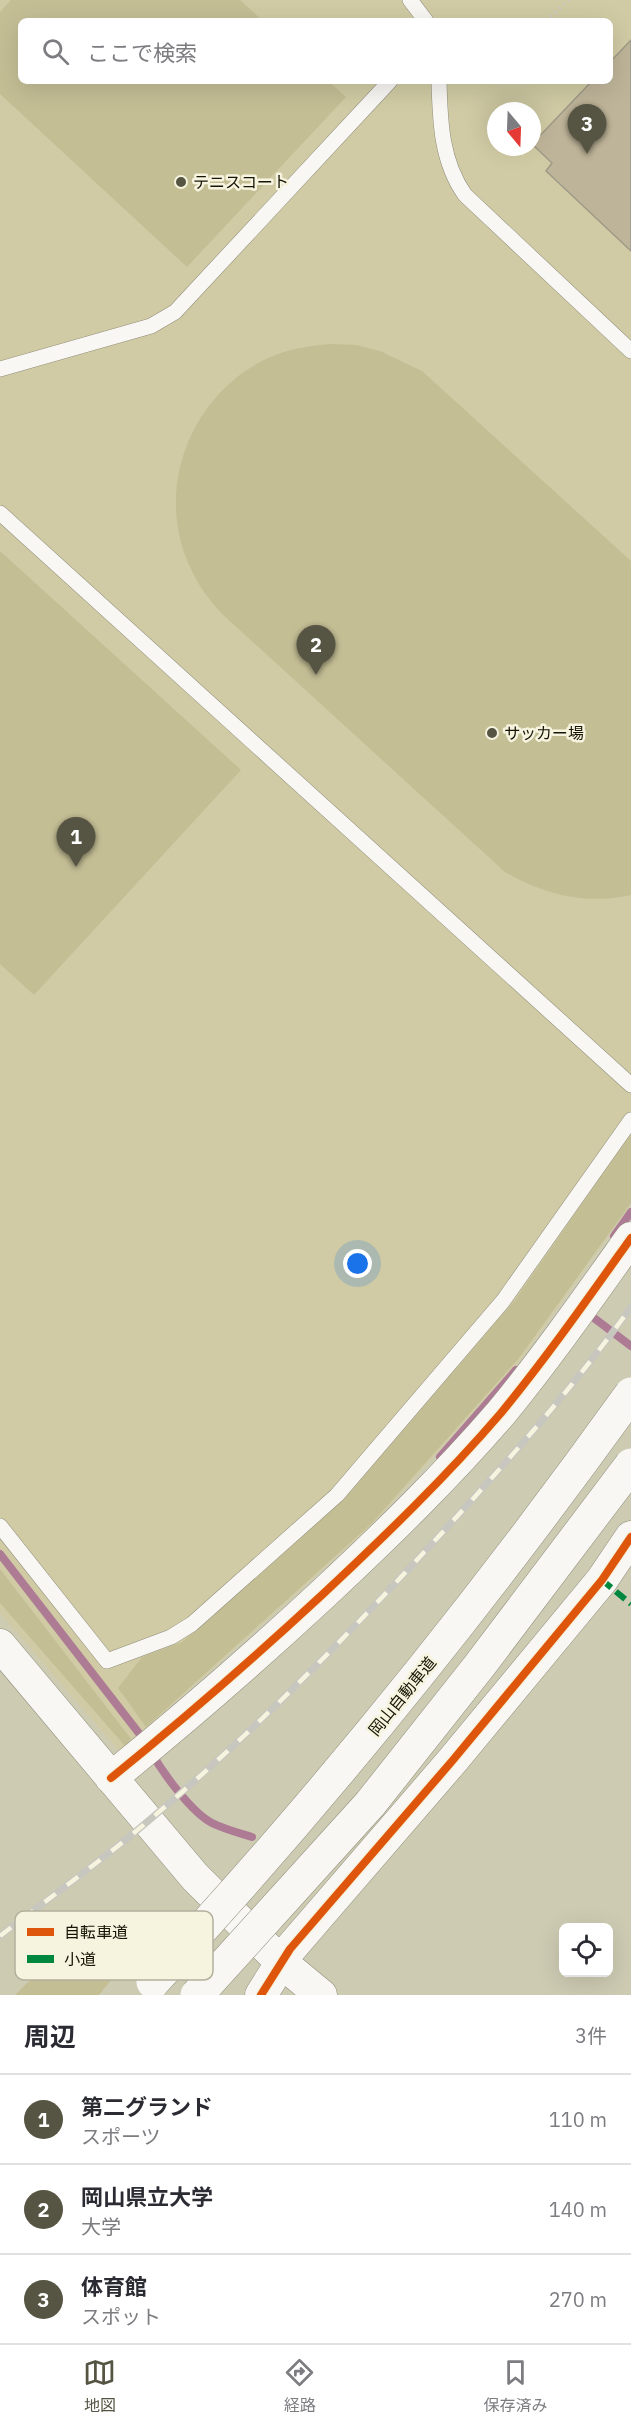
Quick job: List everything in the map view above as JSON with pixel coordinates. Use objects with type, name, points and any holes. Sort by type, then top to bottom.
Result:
[{"type":"highway","name":"岡山自動車道","points":[[213,1917],[344,1767],[448,1638],[631,1394]]},
{"type":"highway","points":[[213,1977],[370,1804],[480,1665],[631,1465]]},
{"type":"highway","points":[[197,1995],[211,1980]]},
{"type":"street","points":[[111,1778],[283,1631],[395,1527],[501,1413],[581,1309],[631,1238]]},
{"type":"street","points":[[261,1995],[281,1962],[602,1580],[631,1537]]},
{"type":"street","points":[[0,1645],[195,1877],[281,1962],[321,1995]]},
{"type":"lane","points":[[410,0],[424,18]]},
{"type":"lane","points":[[0,369],[151,326],[175,312],[387,84]]},
{"type":"lane","points":[[439,84],[441,123],[447,158],[454,180],[465,195],[631,351]]},
{"type":"lane","points":[[0,513],[631,1085]]},
{"type":"lane","points":[[0,1526],[107,1661],[171,1637],[192,1624],[337,1495],[503,1301],[631,1120]]},
{"type":"path","points":[[549,18],[569,0]]},
{"type":"shaded area","points":[[0,0],[631,0],[631,1204],[522,1358],[372,1525],[120,1752],[0,1613]]},
{"type":"shaded area","name":"テニスコート","points":[[11,0],[240,0],[260,18],[18,18],[18,84],[331,84],[346,97],[187,267],[0,94],[0,12]]},
{"type":"shaded area","name":"サッカー場","points":[[330,344],[356,345],[380,351],[422,371],[631,561],[631,895],[598,899],[566,896],[536,887],[505,872],[221,613],[195,577],[181,542],[176,512],[177,482],[184,453],[196,426],[213,401],[234,379],[260,362],[294,349]]},
{"type":"shaded area","points":[[0,551],[241,770],[34,995],[0,964]]},
{"type":"shaded area","points":[[631,1133],[631,1203],[519,1358],[372,1523],[146,1727],[118,1688],[142,1657],[182,1642],[345,1497],[515,1300]]},
{"type":"shaded area","points":[[0,1569],[131,1739],[125,1746],[0,1603]]},
{"type":"shaded area","points":[[32,1980],[111,1980],[99,1995],[15,1995]]},
{"type":"building","points":[[631,40],[631,251],[546,171],[552,163],[541,153],[541,135],[589,84],[613,84],[613,59]]},
{"type":"waterway","points":[[614,1236],[631,1212]]},
{"type":"waterway","points":[[586,1312],[631,1346]]},
{"type":"waterway","points":[[440,1457],[516,1370]]},
{"type":"waterway","points":[[0,1554],[145,1741]]},
{"type":"waterway","points":[[151,1752],[178,1791],[204,1818],[221,1827],[252,1837]]},
{"type":"railway","points":[[33,1911],[147,1822],[227,1752],[304,1678],[498,1471],[566,1391],[631,1307]]},
{"type":"railway","points":[[0,1936],[15,1925]]},
{"type":"marked path","points":[[602,1580],[631,1604]]},
{"type":"cycle path","points":[[111,1778],[192,1711],[323,1594],[437,1483],[518,1392],[568,1327],[631,1238]]},
{"type":"cycle path","points":[[261,1995],[290,1949],[453,1760],[602,1580],[631,1537]]},
{"type":"place","name":"体育館","points":[[587,154]]},
{"type":"place","name":"テニスコート","points":[[181,182]]},
{"type":"place","name":"岡山県立大学","points":[[316,675]]},
{"type":"place","name":"サッカー場","points":[[492,733]]},
{"type":"place","name":"第二グランド","points":[[76,867]]}]
